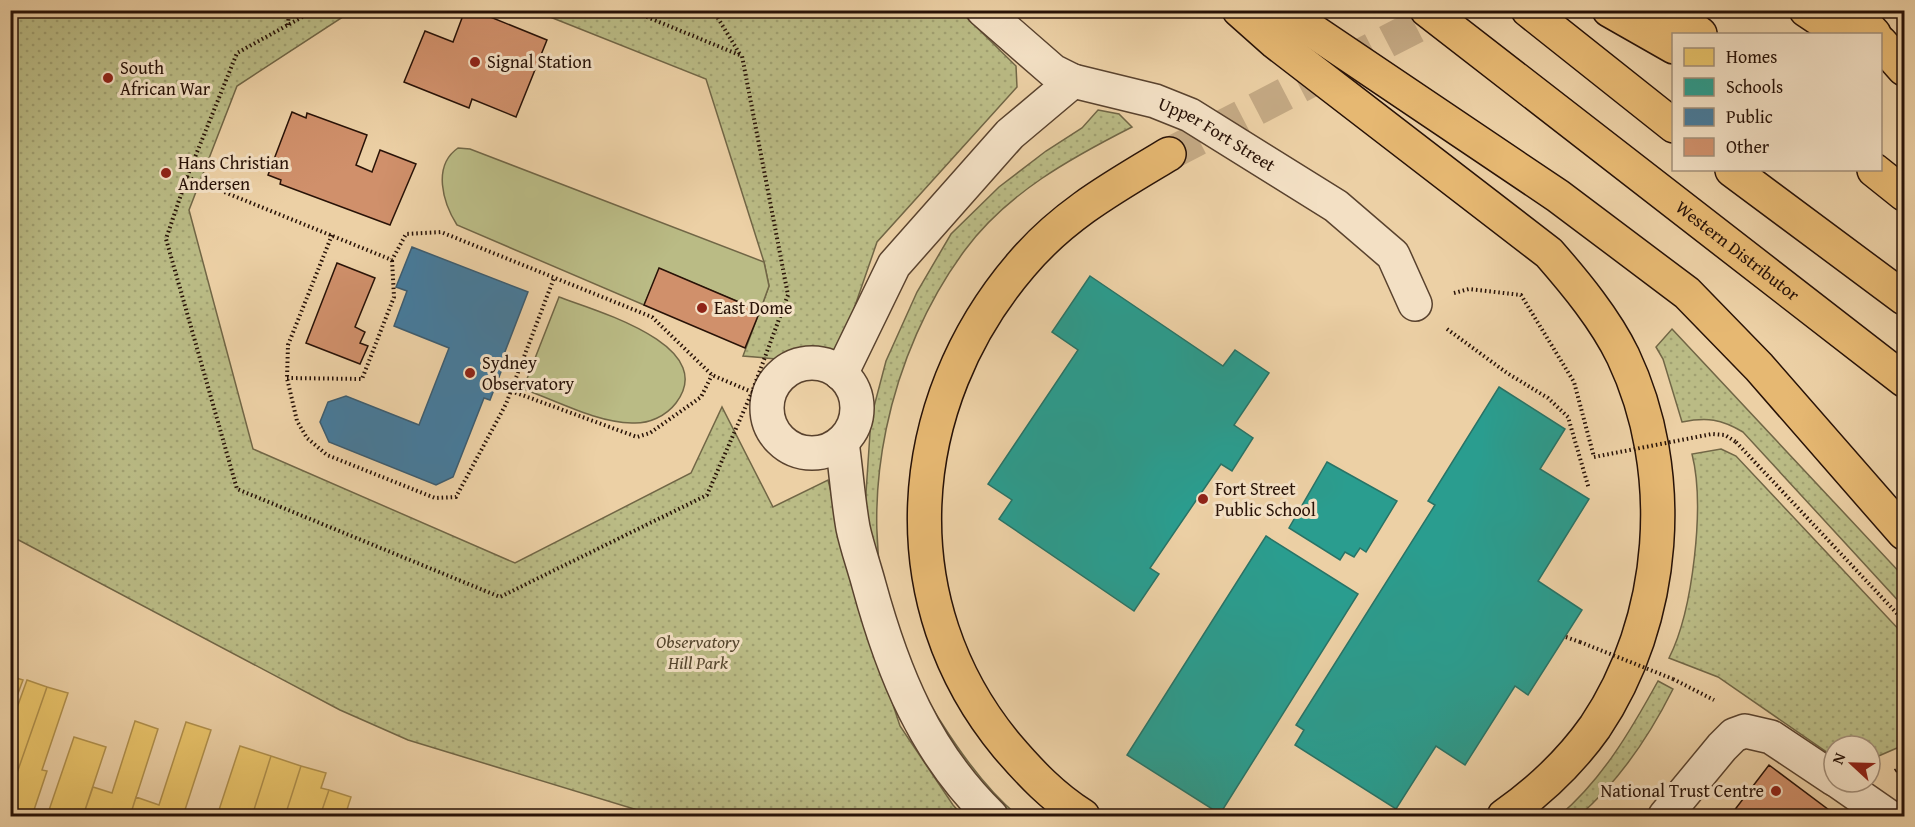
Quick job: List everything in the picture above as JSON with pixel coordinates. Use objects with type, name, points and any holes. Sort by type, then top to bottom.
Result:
[{"type":"highway","points":[[1239,10],[1275,42],[1549,253],[1581,290],[1623,355],[1643,407],[1655,463],[1659,520],[1652,582],[1639,635],[1618,688],[1594,728],[1563,765],[1523,803],[1504,816]]},
{"type":"highway","points":[[1282,10],[1558,196],[1687,293],[1758,367],[1900,527]]},
{"type":"highway","name":"Western Distributor","points":[[1427,10],[1905,380]]},
{"type":"highway","points":[[1528,10],[1672,124]]},
{"type":"highway","points":[[1609,10],[1672,46]]},
{"type":"highway","points":[[1669,10],[1699,33]]},
{"type":"highway","points":[[1806,10],[1840,33]]},
{"type":"highway","points":[[1852,10],[1873,33]]},
{"type":"highway","points":[[1882,43],[1905,69]]},
{"type":"highway","points":[[1882,61],[1905,76]]},
{"type":"highway","points":[[1083,816],[1062,802],[1026,769],[992,728],[975,703],[948,650],[927,573],[923,506],[930,455],[944,400],[963,355],[989,307],[1021,265],[1051,233],[1104,191],[1168,154]]},
{"type":"highway","points":[[1733,171],[1905,298]]},
{"type":"highway","points":[[1875,171],[1905,194]]},
{"type":"street","name":"Upper Fort Street","points":[[983,10],[1053,71],[1073,81],[1155,101],[1190,115],[1336,206],[1394,255],[1415,304]]},
{"type":"street","points":[[841,374],[894,264],[1011,134],[1073,81]]},
{"type":"street","points":[[802,364],[828,366],[841,374],[851,386],[856,401],[855,422],[842,442],[822,453],[807,454],[790,448],[778,439],[770,425],[760,393],[782,375],[802,364]]},
{"type":"street","points":[[842,442],[854,528],[883,638],[899,681],[927,735],[956,778],[991,816]]},
{"type":"street","points":[[1665,816],[1722,747],[1734,735],[1745,731],[1771,737],[1822,771]]},
{"type":"street","points":[[1856,794],[1888,816]]},
{"type":"path","points":[[288,25],[290,10]]},
{"type":"path","points":[[315,10],[237,53],[187,177],[166,239],[237,489],[500,597],[707,495],[760,393],[788,295],[742,56],[713,10]]},
{"type":"path","points":[[630,10],[742,56]]},
{"type":"path","points":[[187,177],[392,260]]},
{"type":"path","points":[[287,378],[362,379],[394,297],[392,260],[406,234],[441,232],[652,317],[712,375],[760,393]]},
{"type":"path","points":[[332,235],[288,345],[287,378],[297,421],[307,438],[327,455],[435,498],[456,497],[512,389],[554,278]]},
{"type":"path","points":[[1415,304],[1469,289],[1521,295],[1574,382],[1594,457],[1713,434],[1725,435],[1736,442],[1905,621]]},
{"type":"path","points":[[1415,304],[1507,373],[1548,398],[1568,417],[1589,489]]},
{"type":"path","points":[[498,382],[637,436],[651,433],[701,397],[712,375]]},
{"type":"path","points":[[1566,637],[1673,680]]},
{"type":"green space","name":"Observatory Hill Park","points":[[10,11],[352,11],[237,86],[189,210],[253,449],[515,563],[691,473],[722,407],[773,507],[828,480],[859,602],[900,726],[953,805],[963,816],[657,816],[408,740],[340,710],[11,536]]},
{"type":"green space","points":[[535,11],[960,11],[1016,66],[1017,87],[877,242],[835,364],[743,356],[769,286],[764,262],[706,79]]},
{"type":"green space","points":[[1098,110],[1119,114],[1132,127],[1086,151],[1020,194],[1000,211],[965,250],[939,290],[917,334],[899,381],[886,429],[879,479],[877,529],[881,578],[892,625],[907,663],[958,748],[986,784],[1018,816],[995,816],[933,746],[906,702],[889,660],[863,538],[871,418],[886,361],[917,292],[951,234],[999,187],[1046,151],[1082,128]]},
{"type":"green space","points":[[458,148],[470,149],[764,262],[769,286],[760,311],[660,269],[644,305],[457,225],[444,196],[443,174],[450,156]]},
{"type":"green space","points":[[559,297],[623,321],[647,333],[667,347],[681,364],[685,382],[672,408],[651,421],[618,422],[590,415],[523,389]]},
{"type":"green space","points":[[1672,329],[1904,577],[1904,607],[1743,432],[1714,420],[1682,422],[1663,359],[1656,347]]},
{"type":"green space","points":[[1721,449],[1736,456],[1904,635],[1904,745],[1882,755],[1882,734],[1822,734],[1822,749],[1718,677],[1669,658],[1685,613],[1694,558],[1697,501],[1692,454]]},
{"type":"green space","points":[[1658,681],[1673,689],[1632,757],[1607,788],[1579,816],[1559,816],[1589,787],[1602,770],[1626,736]]},
{"type":"building: Homes","points":[[10,676],[23,680],[10,715]]},
{"type":"building: Homes","points":[[27,680],[47,687],[10,793],[10,727]]},
{"type":"building: Homes","points":[[47,687],[68,693],[42,770],[47,771],[32,816],[10,816],[10,793]]},
{"type":"building: Homes","points":[[135,721],[158,729],[130,816],[83,816],[93,787],[112,793]]},
{"type":"building: Homes","points":[[186,722],[211,730],[183,816],[130,816],[136,797],[159,805]]},
{"type":"building: Homes","points":[[74,737],[106,747],[83,816],[47,816]]},
{"type":"building: Homes","points":[[240,746],[271,756],[252,816],[217,816]]},
{"type":"building: Homes","points":[[271,756],[301,766],[285,816],[252,816]]},
{"type":"building: Homes","points":[[301,766],[326,773],[321,788],[329,790],[320,816],[285,816]]},
{"type":"building: Homes","points":[[329,790],[351,797],[345,816],[320,816]]},
{"type":"building: Schools","points":[[1090,276],[1223,366],[1235,350],[1269,373],[1234,425],[1253,438],[1232,471],[1221,464],[1150,568],[1159,574],[1134,611],[999,519],[1012,500],[988,484],[1078,350],[1052,332]]},
{"type":"building: Schools","points":[[1499,387],[1565,429],[1540,469],[1589,499],[1538,581],[1582,610],[1528,695],[1515,686],[1465,765],[1436,746],[1396,809],[1295,745],[1304,730],[1296,725],[1435,505],[1428,501]]},
{"type":"building: Schools","points":[[1327,462],[1397,501],[1366,552],[1360,548],[1354,557],[1345,552],[1340,560],[1289,528]]},
{"type":"building: Schools","points":[[1266,536],[1358,594],[1220,814],[1127,755]]},
{"type":"building: Public","name":"Sydney Observatory","points":[[412,247],[528,292],[501,362],[504,364],[490,400],[484,398],[453,477],[436,485],[329,442],[320,422],[328,402],[346,396],[419,425],[449,348],[394,326],[407,291],[396,287]]},
{"type":"building: Other","name":"Signal Station","points":[[465,10],[476,15],[478,12],[547,40],[516,117],[472,99],[469,108],[404,82],[425,31],[453,42]]},
{"type":"building: Other","points":[[292,112],[306,118],[307,113],[367,135],[356,165],[372,172],[380,150],[416,164],[390,225],[280,184],[281,180],[268,175]]},
{"type":"building: Other","points":[[337,263],[375,278],[355,327],[365,332],[360,343],[368,346],[360,364],[306,343]]},
{"type":"building: Other","name":"East Dome","points":[[659,268],[760,311],[745,348],[644,305]]},
{"type":"building: Other","name":"National Trust Centre","points":[[1769,765],[1837,816],[1730,816]]},
{"type":"tunnel","points":[[1169,154],[1448,10]]},
{"type":"place","name":"Signal Station","points":[[475,62]]},
{"type":"place","name":"South African War","points":[[108,78]]},
{"type":"place","name":"Hans Christian Andersen","points":[[166,173]]},
{"type":"place","name":"East Dome","points":[[702,308]]},
{"type":"place","name":"Sydney Observatory","points":[[470,373]]},
{"type":"place","name":"Fort Street Public School","points":[[1203,499]]},
{"type":"place","name":"National Trust Centre","points":[[1776,791]]}]
